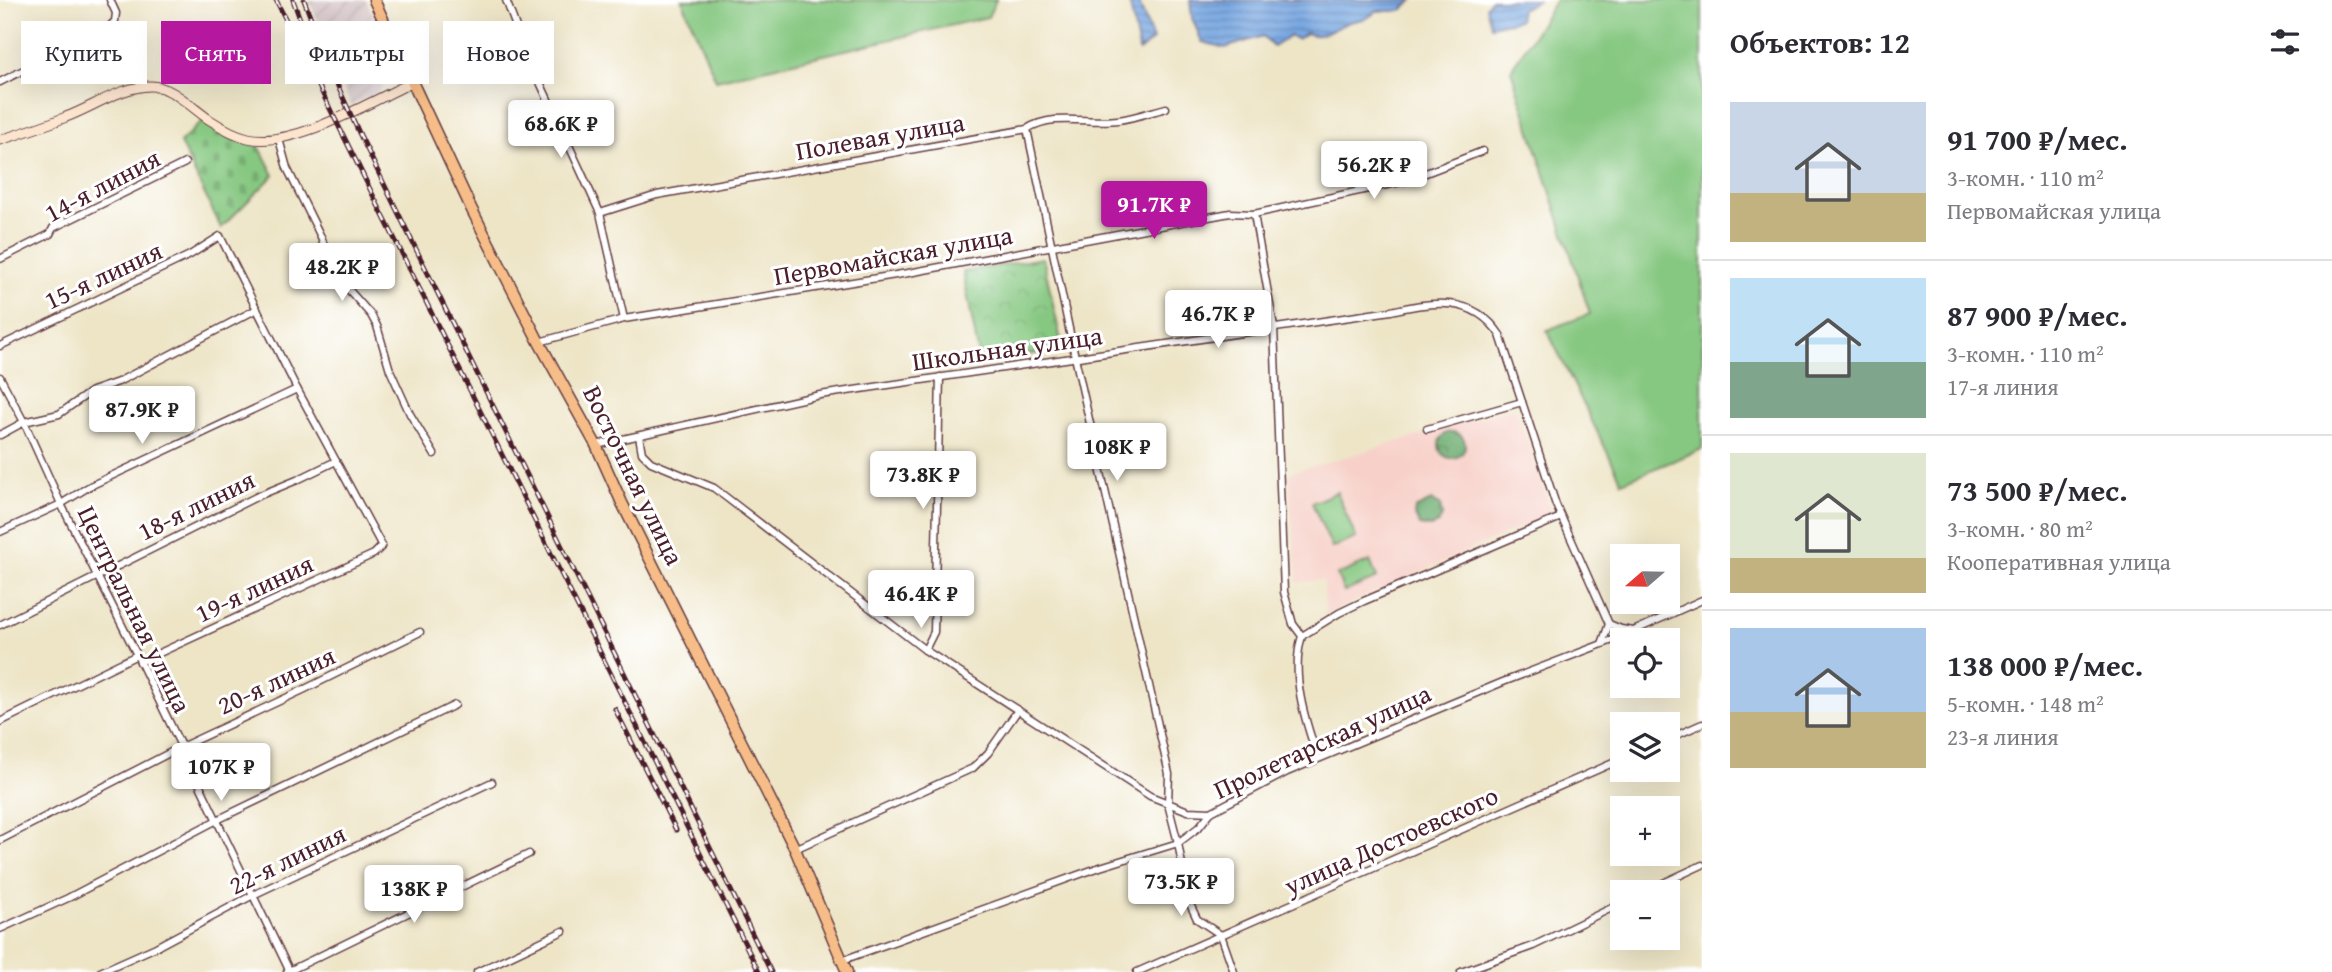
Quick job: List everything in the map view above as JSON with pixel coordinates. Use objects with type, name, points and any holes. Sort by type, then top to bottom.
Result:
[{"type":"main road","name":"Восточная улица","points":[[374,0],[384,21]]},
{"type":"main road","name":"Восточная улица","points":[[414,84],[472,209],[539,342],[596,445],[622,503],[795,849],[847,972]]},
{"type":"street","points":[[0,82],[115,21],[116,13],[110,0]]},
{"type":"street","points":[[506,0],[522,43],[600,212],[624,319]]},
{"type":"street","points":[[0,140],[67,117],[116,94],[149,86],[167,89],[217,125],[236,134],[250,138],[279,139],[323,124],[409,84]]},
{"type":"street","name":"Полевая улица","points":[[600,212],[657,195],[1027,129],[1036,123],[1050,120],[1119,120],[1166,108]]},
{"type":"street","points":[[1027,129],[1075,357],[1169,774],[1168,804],[1189,902],[1196,919],[1221,935],[1234,972]]},
{"type":"street","points":[[279,139],[288,168],[322,239],[334,273],[371,315],[395,382],[433,454]]},
{"type":"street","name":"Первомайская улица","points":[[539,342],[624,319],[1053,247],[1230,213],[1254,214],[1405,181],[1483,150]]},
{"type":"street","name":"14-я линия","points":[[0,259],[50,234],[53,228],[185,163]]},
{"type":"street","points":[[1254,214],[1275,327],[1284,592],[1293,624],[1302,636]]},
{"type":"street","name":"15-я линия","points":[[0,346],[190,255],[220,236],[257,309]]},
{"type":"street","name":"Школьная улица","points":[[596,445],[820,395],[1391,311],[1420,304],[1455,306],[1478,312],[1490,320],[1500,335],[1561,517],[1609,624]]},
{"type":"street","points":[[0,435],[24,422],[59,414],[92,391],[118,382],[257,309],[336,461]]},
{"type":"street","name":"Центральная улица","points":[[0,377],[139,658],[288,972]]},
{"type":"street","points":[[925,650],[933,632],[940,377]]},
{"type":"street","points":[[0,532],[61,504],[90,486],[297,389]]},
{"type":"street","points":[[1427,429],[1522,402]]},
{"type":"street","points":[[639,436],[642,453],[651,462],[714,488],[925,650],[1150,796],[1188,811],[1211,813]]},
{"type":"street","name":"19-я линия","points":[[0,722],[374,554],[382,546],[336,461]]},
{"type":"street","name":"18-я линия","points":[[0,625],[258,496],[336,461]]},
{"type":"street","points":[[1318,758],[1306,722],[1297,677],[1302,636],[1364,601],[1561,517]]},
{"type":"street","name":"Пролетарская улица","points":[[1640,628],[1702,600]]},
{"type":"street","points":[[1602,643],[1609,624],[1623,628]]},
{"type":"street","name":"20-я линия","points":[[0,840],[181,747],[419,632]]},
{"type":"street","name":"Пролетарская улица","points":[[843,960],[1101,867],[1178,843],[1199,827],[1211,813],[1318,758],[1610,640]]},
{"type":"street","points":[[0,929],[68,898],[216,820],[455,705]]},
{"type":"street","points":[[795,849],[973,768],[988,753],[1018,710]]},
{"type":"street","points":[[1680,734],[1702,724]]},
{"type":"street","name":"улица Достоевского","points":[[1137,972],[1610,765]]},
{"type":"street","name":"22-я линия","points":[[100,972],[156,947],[253,895],[492,782]]},
{"type":"street","points":[[288,972],[529,855]]},
{"type":"street","points":[[1670,880],[1702,865]]},
{"type":"street","points":[[1461,972],[1533,946],[1610,909]]},
{"type":"street","points":[[477,972],[563,931]]},
{"type":"shaded area","points":[[309,0],[366,0],[376,21],[317,21]]},
{"type":"shaded area","points":[[342,84],[383,84],[379,91],[351,106]]},
{"type":"shaded area","points":[[1515,408],[1552,513],[1326,614],[1323,580],[1297,582],[1289,473]]},
{"type":"green space","points":[[682,0],[996,0],[988,17],[716,80]]},
{"type":"green space","points":[[1556,0],[1702,0],[1702,449],[1622,482],[1547,330],[1590,314],[1511,70]]},
{"type":"green space","points":[[202,121],[234,140],[259,146],[274,175],[221,228],[180,143]]},
{"type":"green space","points":[[1043,258],[1063,350],[980,361],[963,272]]},
{"type":"green space","points":[[1452,432],[1461,436],[1465,445],[1461,454],[1452,458],[1443,454],[1439,445],[1443,436]]},
{"type":"green space","points":[[1337,492],[1356,538],[1332,548],[1312,503]]},
{"type":"green space","points":[[1431,501],[1440,505],[1442,516],[1438,524],[1430,527],[1420,525],[1414,515],[1415,509]]},
{"type":"green space","points":[[1370,561],[1377,578],[1344,592],[1337,575]]},
{"type":"water","points":[[1129,0],[1138,0],[1153,40],[1139,51]]},
{"type":"water","points":[[1190,0],[1413,0],[1401,11],[1376,11],[1367,18],[1344,24],[1323,34],[1306,33],[1297,39],[1290,36],[1273,47],[1263,36],[1225,48],[1202,42],[1192,18]]},
{"type":"water","points":[[1491,0],[1539,0],[1521,9],[1519,20],[1491,26],[1486,7]]},
{"type":"railway","points":[[276,0],[759,972]]},
{"type":"railway","points":[[293,0],[301,21]]},
{"type":"railway","points":[[304,0],[331,71],[360,135],[771,972]]},
{"type":"railway","points":[[615,709],[676,830]]}]
